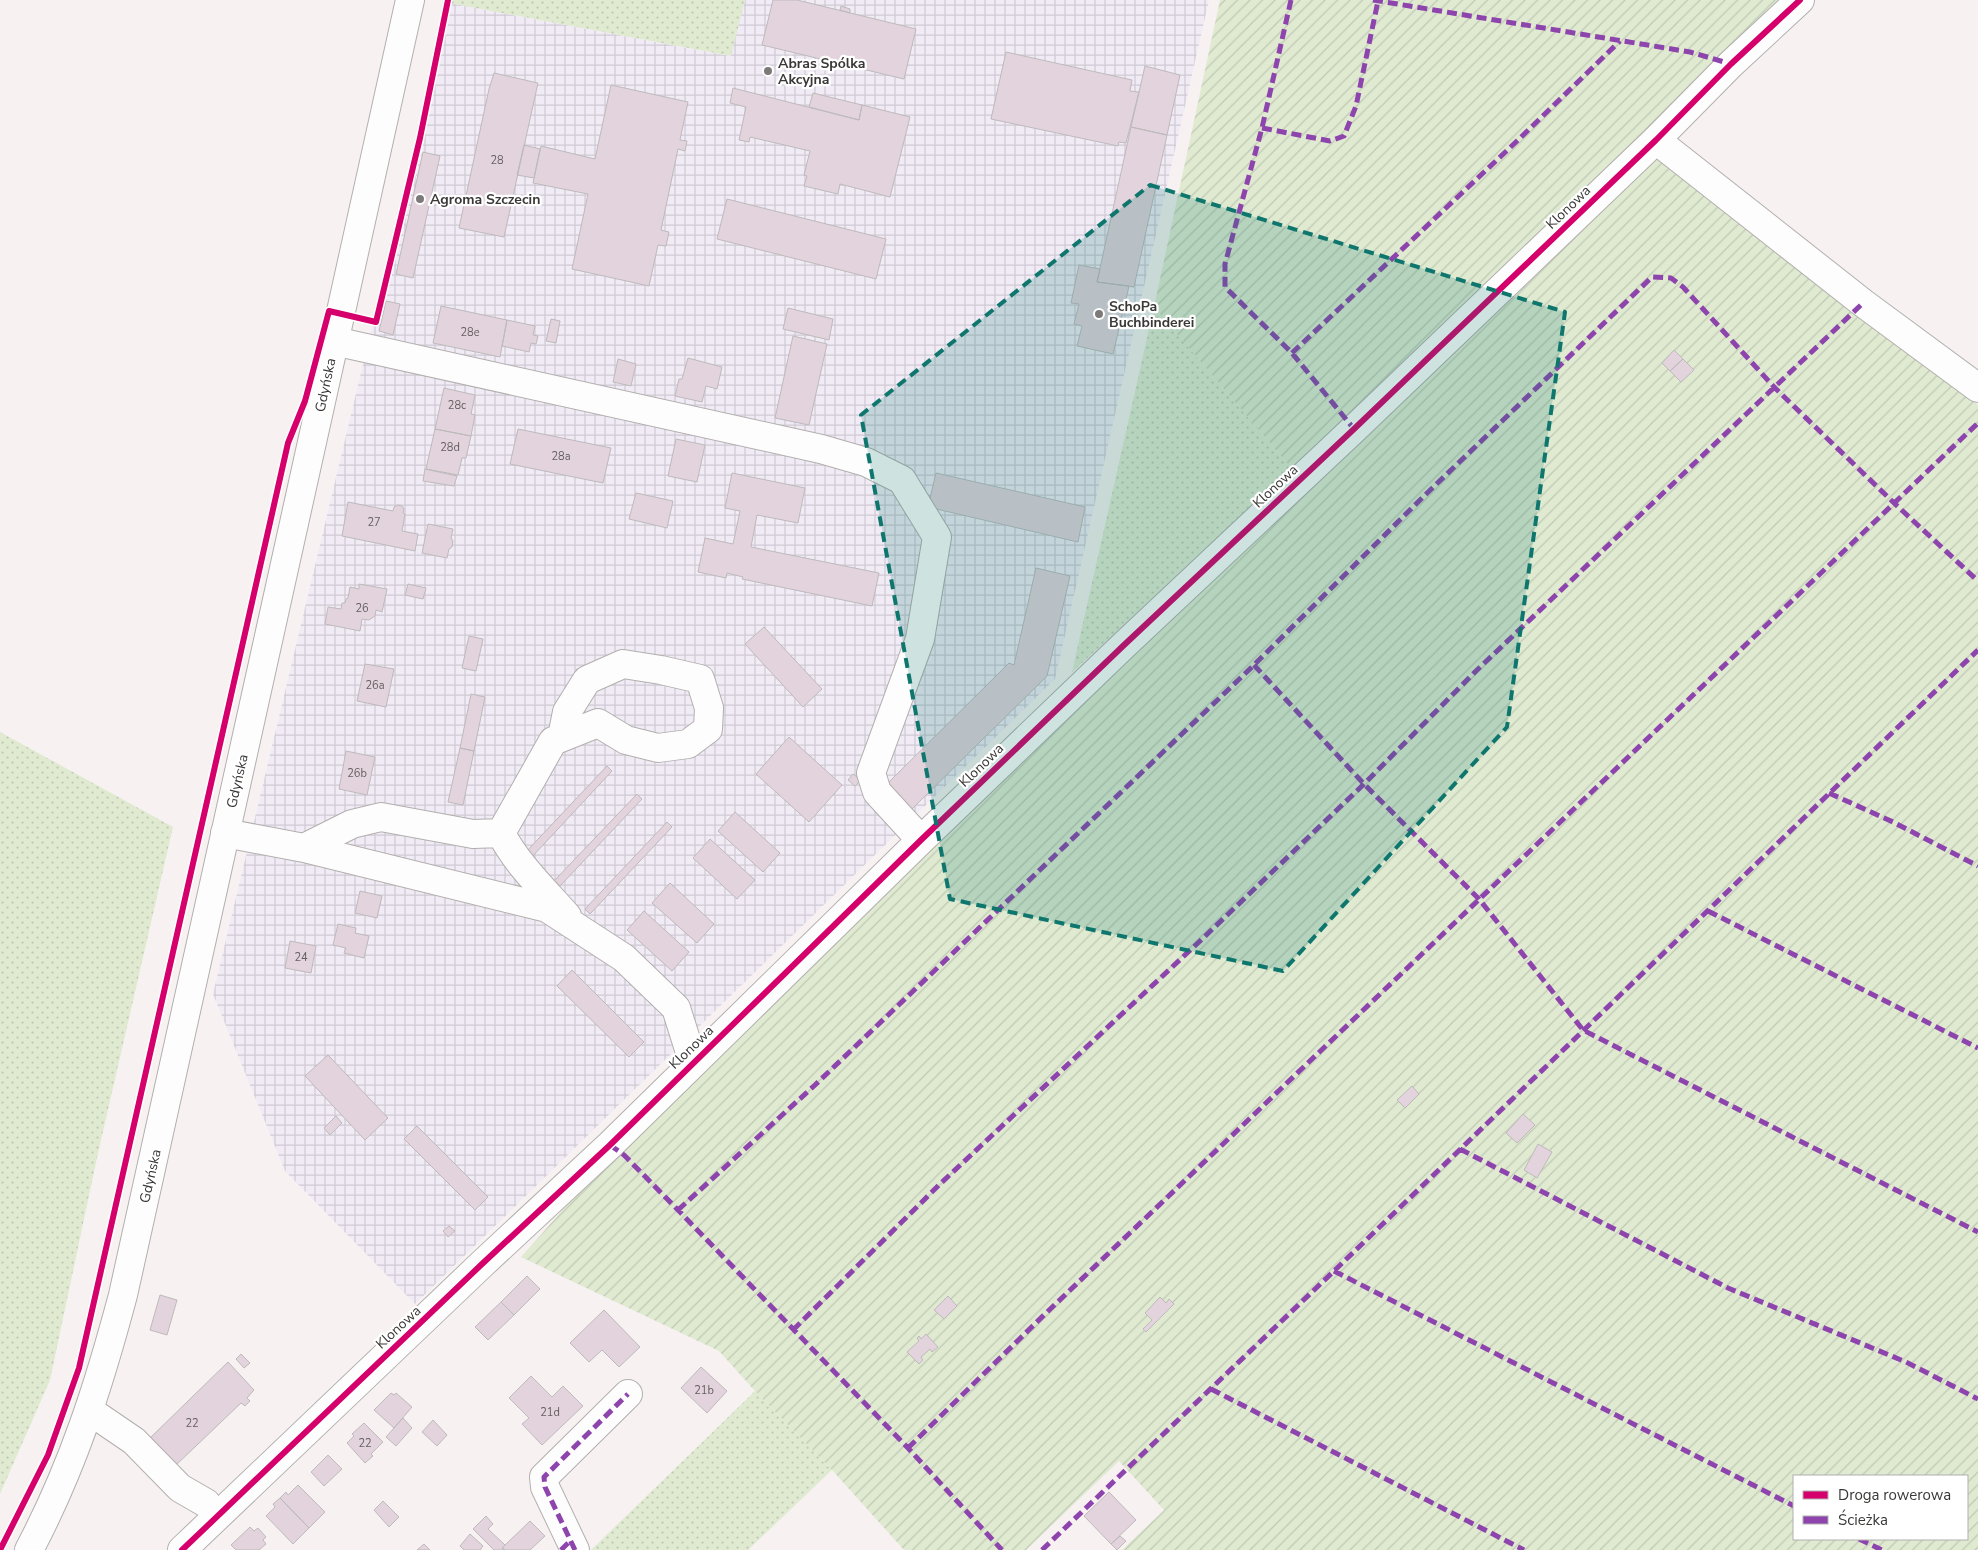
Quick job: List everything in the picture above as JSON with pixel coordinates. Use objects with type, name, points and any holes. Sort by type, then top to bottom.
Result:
[{"type":"street","name":"Gdyńska","points":[[29,1550],[66,1473],[90,1411],[123,1295],[410,0]]},
{"type":"street","name":"Klonowa","points":[[182,1550],[482,1264],[610,1145],[693,1062],[1123,646],[1354,429],[1656,140],[1731,64],[1800,0]]},
{"type":"street","points":[[1656,140],[1863,303],[1978,388]]},
{"type":"street","points":[[334,341],[821,449],[866,462],[902,480],[937,537],[920,639],[871,773],[877,792],[922,840]]},
{"type":"street","points":[[501,833],[553,741],[598,723],[626,740],[658,748],[688,744],[708,728],[709,708],[700,679],[662,670],[623,664],[587,680],[567,712],[562,737]]},
{"type":"street","points":[[304,848],[352,824],[381,817],[473,834],[501,833]]},
{"type":"street","points":[[226,833],[304,848],[547,908],[624,958],[676,1008],[693,1062]]},
{"type":"street","points":[[501,833],[517,857],[577,927]]},
{"type":"street","points":[[569,1547],[545,1487],[544,1477],[628,1394]]},
{"type":"street","points":[[90,1411],[134,1441],[180,1488],[206,1503]]},
{"type":"highlighted area","points":[[1150,185],[1565,312],[1507,727],[1283,971],[950,899],[861,415]]},
{"type":"shaded area","points":[[745,0],[1209,0],[1055,679],[415,1304],[285,1171],[213,994],[449,3],[730,56]]},
{"type":"green space","points":[[450,0],[745,0],[731,56],[449,3]]},
{"type":"green space","points":[[1220,0],[1785,0],[1645,138],[1978,405],[1978,1550],[1122,1550],[1164,1510],[1119,1461],[1026,1550],[904,1550],[832,1470],[719,1351],[521,1257],[634,1130],[1293,470],[1154,307]]},
{"type":"green space","points":[[1154,307],[1293,470],[1072,672]]},
{"type":"green space","points":[[0,732],[173,827],[98,1153],[50,1380],[0,1494]]},
{"type":"green space","points":[[755,1391],[832,1470],[748,1550],[591,1550]]},
{"type":"building","points":[[773,0],[797,0],[916,29],[904,79],[762,45]]},
{"type":"building","points":[[841,6],[850,9],[850,13],[840,10]]},
{"type":"building","points":[[1006,52],[1132,80],[1130,91],[1139,92],[1126,143],[1119,142],[1118,146],[991,119]]},
{"type":"building","points":[[1145,66],[1180,75],[1167,135],[1131,127]]},
{"type":"building","points":[[494,73],[538,83],[504,237],[459,228]]},
{"type":"building","points":[[611,85],[688,102],[680,140],[687,141],[685,151],[678,149],[661,230],[669,232],[666,246],[658,245],[649,286],[572,269],[588,194],[533,183],[541,146],[595,159]]},
{"type":"building","points":[[733,88],[859,120],[862,105],[910,117],[890,197],[840,184],[838,194],[804,186],[807,176],[804,175],[810,151],[750,137],[749,142],[739,140],[746,107],[730,103]]},
{"type":"building","points":[[813,93],[862,105],[859,120],[809,107]]},
{"type":"building","points":[[1131,127],[1167,135],[1134,287],[1097,282]]},
{"type":"building","points":[[524,145],[540,149],[534,178],[517,175]]},
{"type":"building","points":[[423,152],[440,156],[413,278],[396,274]]},
{"type":"building","points":[[727,199],[886,239],[876,279],[717,239]]},
{"type":"building","name":"SchoPa Buchbinderei","points":[[1079,265],[1100,269],[1097,282],[1129,286],[1113,354],[1077,346],[1082,326],[1074,324],[1079,304],[1071,303]]},
{"type":"building","points":[[386,301],[400,304],[393,335],[379,331]]},
{"type":"building","points":[[441,306],[507,320],[500,357],[433,343]]},
{"type":"building","points":[[788,308],[833,319],[829,340],[783,329]]},
{"type":"building","points":[[551,319],[560,321],[556,343],[546,341]]},
{"type":"building","points":[[507,320],[535,326],[533,335],[538,336],[536,344],[531,343],[529,352],[502,346]]},
{"type":"building","points":[[793,336],[827,344],[809,425],[775,418]]},
{"type":"building","points":[[1674,350],[1683,359],[1670,371],[1662,363]]},
{"type":"building","points":[[688,358],[722,367],[717,389],[706,386],[702,402],[675,396],[679,379],[682,379]]},
{"type":"building","points":[[618,359],[636,364],[631,386],[613,382]]},
{"type":"building","points":[[1683,359],[1694,370],[1681,382],[1670,371]]},
{"type":"building","points":[[444,388],[475,395],[471,414],[475,415],[471,436],[435,429]]},
{"type":"building","points":[[435,429],[471,436],[466,458],[462,458],[458,475],[426,469]]},
{"type":"building","points":[[518,429],[611,448],[603,483],[510,464]]},
{"type":"building","points":[[676,439],[705,445],[697,482],[668,476]]},
{"type":"building","points":[[425,469],[457,476],[454,486],[423,481]]},
{"type":"building","points":[[732,473],[805,488],[798,523],[757,515],[751,547],[879,573],[872,606],[742,579],[743,577],[727,573],[726,578],[698,572],[705,538],[733,544],[740,511],[725,508]]},
{"type":"building","points":[[936,473],[1085,507],[1078,542],[928,507]]},
{"type":"building","points":[[636,493],[673,501],[667,528],[629,519]]},
{"type":"building","points":[[348,502],[393,511],[394,507],[402,506],[404,509],[403,513],[405,514],[402,531],[418,534],[415,551],[342,536]]},
{"type":"building","points":[[428,524],[453,529],[452,547],[449,549],[447,558],[422,553]]},
{"type":"building","points":[[1036,568],[1070,576],[1047,676],[912,809],[887,784],[1009,663],[1014,665]]},
{"type":"building","points":[[359,584],[387,589],[382,612],[376,610],[375,616],[369,620],[362,619],[360,631],[325,624],[328,607],[341,609],[342,603],[345,603],[348,598],[350,587],[359,589]]},
{"type":"building","points":[[408,584],[426,588],[423,599],[405,595]]},
{"type":"building","points":[[764,627],[822,689],[803,707],[745,644]]},
{"type":"building","points":[[469,636],[483,639],[476,671],[462,668]]},
{"type":"building","points":[[365,664],[394,669],[386,707],[357,701]]},
{"type":"building","points":[[471,694],[485,697],[474,751],[460,748]]},
{"type":"building","points":[[789,737],[842,785],[809,822],[756,774]]},
{"type":"building","points":[[460,748],[474,751],[463,805],[448,802]]},
{"type":"building","points":[[346,751],[375,757],[367,795],[339,789]]},
{"type":"building","points":[[607,766],[612,771],[530,859],[524,854]]},
{"type":"building","points":[[853,774],[861,780],[855,786],[848,780]]},
{"type":"building","points":[[637,794],[642,799],[560,886],[554,881]]},
{"type":"building","points":[[735,812],[780,853],[763,872],[718,831]]},
{"type":"building","points":[[667,822],[672,827],[590,914],[585,909]]},
{"type":"building","points":[[710,839],[755,880],[737,899],[693,858]]},
{"type":"building","points":[[670,883],[714,924],[697,943],[652,903]]},
{"type":"building","points":[[360,891],[382,896],[377,918],[355,913]]},
{"type":"building","points":[[644,911],[689,952],[672,971],[627,930]]},
{"type":"building","points":[[338,924],[356,928],[355,933],[369,936],[364,958],[344,953],[346,948],[333,945]]},
{"type":"building","points":[[290,941],[316,946],[311,973],[285,968]]},
{"type":"building","points":[[572,970],[644,1042],[629,1057],[557,986]]},
{"type":"building","points":[[328,1055],[388,1118],[365,1140],[305,1076]]},
{"type":"building","points":[[1412,1086],[1419,1094],[1405,1108],[1397,1100]]},
{"type":"building","points":[[1523,1114],[1535,1125],[1517,1143],[1506,1133]]},
{"type":"building","points":[[336,1116],[342,1123],[330,1135],[324,1128]]},
{"type":"building","points":[[417,1126],[488,1197],[475,1210],[404,1139]]},
{"type":"building","points":[[1538,1144],[1552,1152],[1537,1178],[1524,1170]]},
{"type":"building","points":[[449,1226],[455,1231],[448,1237],[443,1231]]},
{"type":"building","points":[[527,1276],[540,1289],[514,1315],[501,1302]]},
{"type":"building","points":[[160,1295],[177,1300],[167,1335],[150,1330]]},
{"type":"building","points":[[948,1296],[957,1306],[944,1319],[934,1310]]},
{"type":"building","points":[[1160,1297],[1166,1303],[1169,1299],[1174,1304],[1146,1332],[1143,1329],[1152,1320],[1145,1313]]},
{"type":"building","points":[[501,1302],[514,1315],[488,1340],[475,1327]]},
{"type":"building","points":[[604,1310],[640,1347],[619,1367],[602,1350],[589,1362],[570,1343]]},
{"type":"building","points":[[926,1334],[938,1347],[932,1352],[930,1349],[921,1357],[923,1360],[919,1364],[907,1352],[919,1341],[917,1338],[919,1336],[921,1339]]},
{"type":"building","points":[[241,1354],[250,1363],[244,1368],[236,1359]]},
{"type":"building","points":[[228,1362],[254,1390],[247,1398],[250,1401],[245,1406],[241,1403],[174,1467],[148,1440]]},
{"type":"building","points":[[701,1367],[727,1391],[707,1413],[681,1388]]},
{"type":"building","points":[[531,1376],[552,1397],[563,1386],[583,1406],[542,1445],[522,1424],[529,1418],[509,1398]]},
{"type":"building","points":[[391,1393],[394,1395],[396,1393],[412,1407],[394,1428],[374,1410]]},
{"type":"building","points":[[403,1418],[412,1428],[396,1446],[386,1437]]},
{"type":"building","points":[[433,1420],[447,1435],[437,1446],[422,1432]]},
{"type":"building","points":[[364,1423],[383,1442],[371,1454],[373,1456],[365,1463],[347,1443],[354,1436],[352,1434]]},
{"type":"building","points":[[328,1455],[342,1469],[324,1486],[311,1472]]},
{"type":"building","points":[[298,1485],[325,1512],[309,1528],[280,1498],[286,1492],[288,1495]]},
{"type":"building","points":[[1109,1492],[1136,1520],[1111,1544],[1084,1516]]},
{"type":"building","points":[[280,1498],[309,1528],[293,1544],[266,1516],[275,1507],[273,1504]]},
{"type":"building","points":[[383,1501],[399,1517],[389,1527],[374,1510]]},
{"type":"building","points":[[486,1516],[493,1524],[488,1529],[505,1545],[502,1548],[505,1550],[494,1550],[473,1529]]},
{"type":"building","points":[[530,1521],[545,1536],[530,1550],[505,1550],[502,1548]]},
{"type":"building","points":[[250,1527],[254,1531],[258,1528],[266,1537],[263,1540],[266,1544],[259,1550],[236,1550],[231,1545]]},
{"type":"building","points":[[470,1534],[483,1546],[480,1550],[464,1550],[460,1546]]},
{"type":"building","points":[[1120,1536],[1126,1541],[1117,1550],[1111,1544]]},
{"type":"building","points":[[424,1544],[430,1550],[417,1550]]},
{"type":"marked path","points":[[1291,0],[1262,128],[1225,264],[1225,287],[1292,353],[1354,429]]},
{"type":"marked path","points":[[1373,0],[1690,52],[1731,64]]},
{"type":"marked path","points":[[1262,128],[1330,141],[1344,136],[1356,106],[1378,1]]},
{"type":"marked path","points":[[1292,353],[1620,41]]},
{"type":"marked path","points":[[678,1210],[815,1085],[1254,665],[1423,497],[1652,277],[1671,278],[1683,287],[1775,388],[1978,581]]},
{"type":"marked path","points":[[793,1330],[940,1184],[1200,941],[1364,784],[1476,671],[1863,303]]},
{"type":"marked path","points":[[908,1448],[1044,1315],[1978,423]]},
{"type":"marked path","points":[[1042,1550],[1978,650]]},
{"type":"marked path","points":[[1254,665],[1364,784],[1479,899],[1583,1030],[1978,1232]]},
{"type":"marked path","points":[[1829,793],[1893,822],[1978,866]]},
{"type":"marked path","points":[[1708,911],[1978,1048]]},
{"type":"marked path","points":[[610,1145],[624,1155],[678,1210],[908,1448],[1002,1550]]},
{"type":"marked path","points":[[1460,1149],[1728,1288],[1906,1362],[1978,1399]]},
{"type":"marked path","points":[[1334,1271],[1793,1505]]},
{"type":"marked path","points":[[1211,1389],[1524,1550]]},
{"type":"marked path","points":[[575,1550],[545,1487],[544,1477],[628,1394]]},
{"type":"marked path","points":[[561,1550],[571,1540]]},
{"type":"marked path","points":[[1861,1540],[1882,1550]]},
{"type":"cycle path","points":[[0,1550],[48,1455],[79,1368],[288,443],[305,401],[329,311],[376,322],[420,138],[448,0]]},
{"type":"cycle path","points":[[182,1550],[482,1264],[610,1145],[921,840],[1123,646],[1354,429],[1656,140],[1731,64],[1800,0]]},
{"type":"place","name":"Abras Spólka Akcyjna","points":[[768,71]]},
{"type":"place","name":"Agroma Szczecin","points":[[420,199]]},
{"type":"place","name":"SchoPa Buchbinderei","points":[[1099,314]]}]
